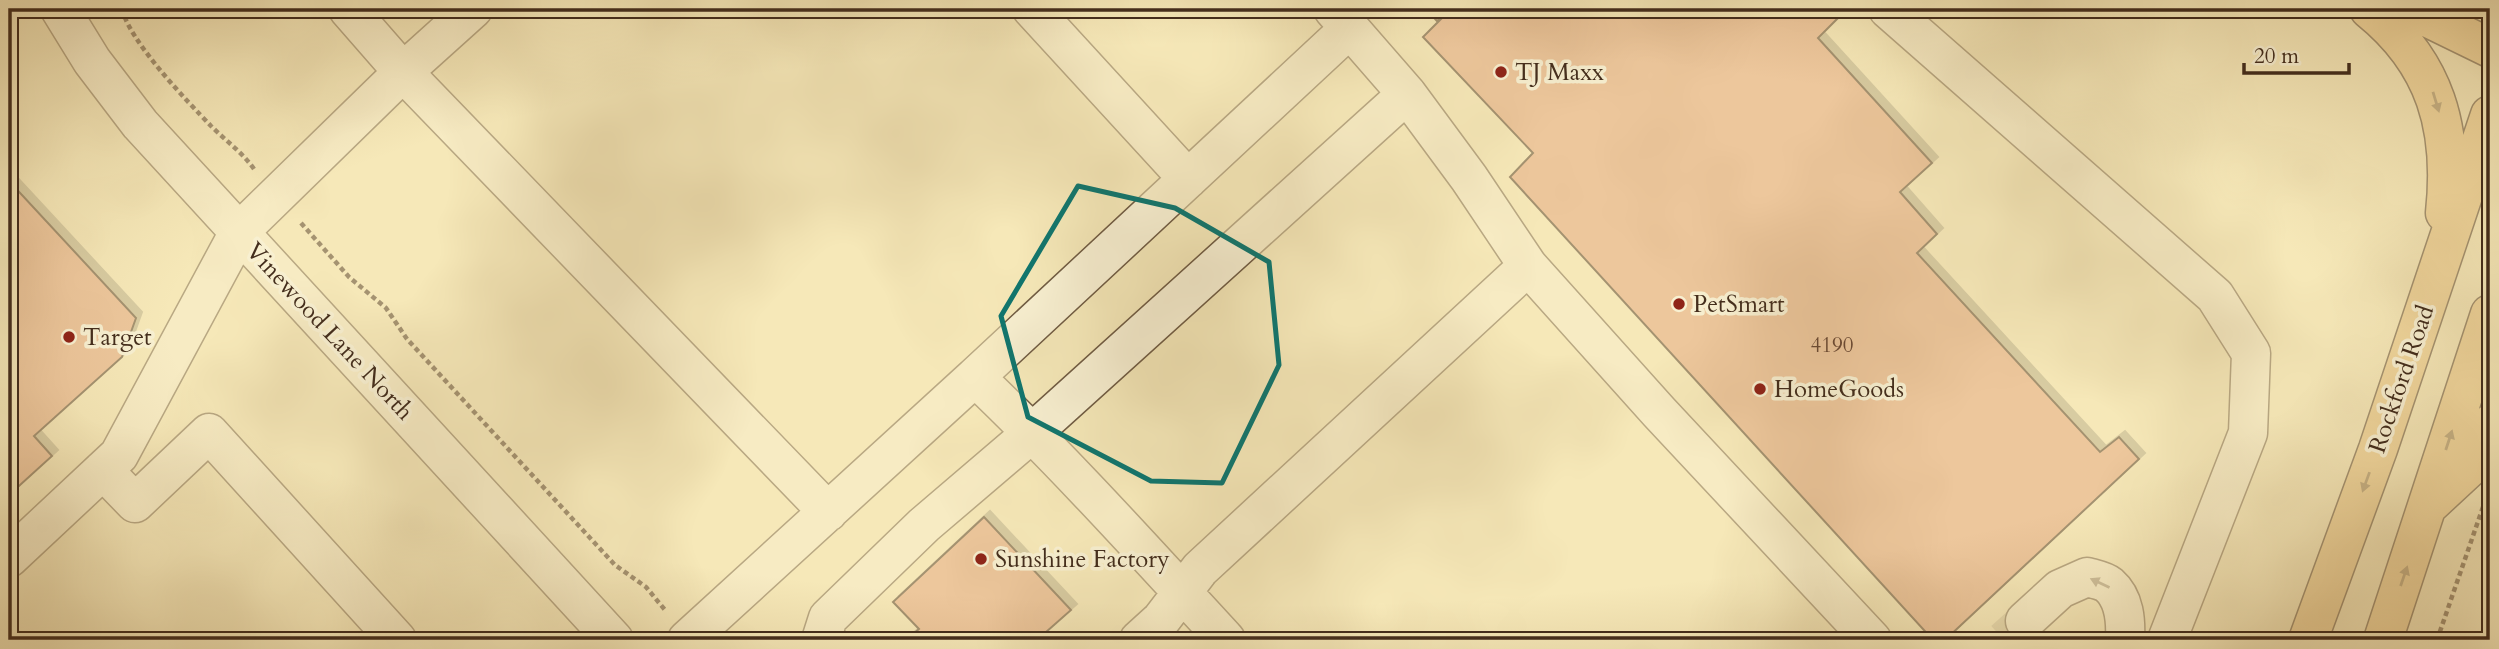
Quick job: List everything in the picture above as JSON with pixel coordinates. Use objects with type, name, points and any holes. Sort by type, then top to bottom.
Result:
[{"type":"main road","points":[[2369,9],[2392,27],[2412,52],[2427,78],[2438,108],[2445,141],[2448,178],[2436,277]]},
{"type":"main road","points":[[2410,9],[2490,48]]},
{"type":"main road","name":"Rockford Road","points":[[2308,640],[2378,449],[2490,115]]},
{"type":"main road","points":[[2382,640],[2490,314]]},
{"type":"main road","points":[[2428,505],[2471,466],[2490,425]]},
{"type":"street","name":"Vinewood Lane North","points":[[60,9],[92,61],[140,124],[614,640]]},
{"type":"street","points":[[348,9],[403,72],[828,512]]},
{"type":"street","points":[[9,558],[119,455],[239,232],[403,72],[472,9]]},
{"type":"street","points":[[1032,9],[1188,179]]},
{"type":"street","points":[[1888,9],[2215,296],[2251,353],[2248,433],[2167,640]]},
{"type":"street","points":[[688,640],[1188,179],[1342,18],[1407,94],[1469,178],[1528,266],[1659,412],[1871,640]]},
{"type":"street","points":[[821,640],[828,618],[924,525],[1033,432],[1407,94]]},
{"type":"street","points":[[1139,640],[1161,620],[1200,569],[1528,266]]},
{"type":"street","points":[[975,377],[1033,432],[1111,513],[1226,640]]},
{"type":"street","points":[[103,470],[135,503],[209,433],[397,640]]},
{"type":"street","points":[[2025,621],[2060,589],[2087,577],[2108,584],[2120,600],[2126,618],[2125,640]]},
{"type":"path","points":[[122,9],[137,38],[155,63],[212,126],[244,155],[274,197],[311,233],[349,277],[386,308],[407,339],[425,359],[615,565],[646,587],[688,640]]},
{"type":"path","points":[[2437,640],[2486,498]]},
{"type":"highlighted area","points":[[1078,186],[1175,208],[1269,262],[1279,365],[1222,483],[1151,481],[1028,417],[1001,316]]},
{"type":"building","points":[[1426,9],[1451,9],[1437,21]]},
{"type":"building","points":[[1451,9],[1829,9],[1838,18],[1818,38],[1932,163],[1900,192],[1937,234],[1917,253],[2100,452],[2119,437],[2139,459],[1945,640],[1933,640],[1510,177],[1533,153],[1423,37]]},
{"type":"building","name":"Target","points":[[9,181],[136,318],[122,357],[34,436],[52,456],[9,495]]},
{"type":"building","name":"Sunshine Factory","points":[[984,517],[1071,610],[1037,640],[906,640],[919,629],[893,602]]},
{"type":"tunnel","points":[[2004,640],[2025,621]]},
{"type":"place","name":"TJ Maxx","points":[[1501,72]]},
{"type":"place","name":"PetSmart","points":[[1679,304]]},
{"type":"place","name":"Target","points":[[69,337]]},
{"type":"place","name":"HomeGoods","points":[[1760,389]]},
{"type":"place","name":"Sunshine Factory","points":[[981,559]]}]
